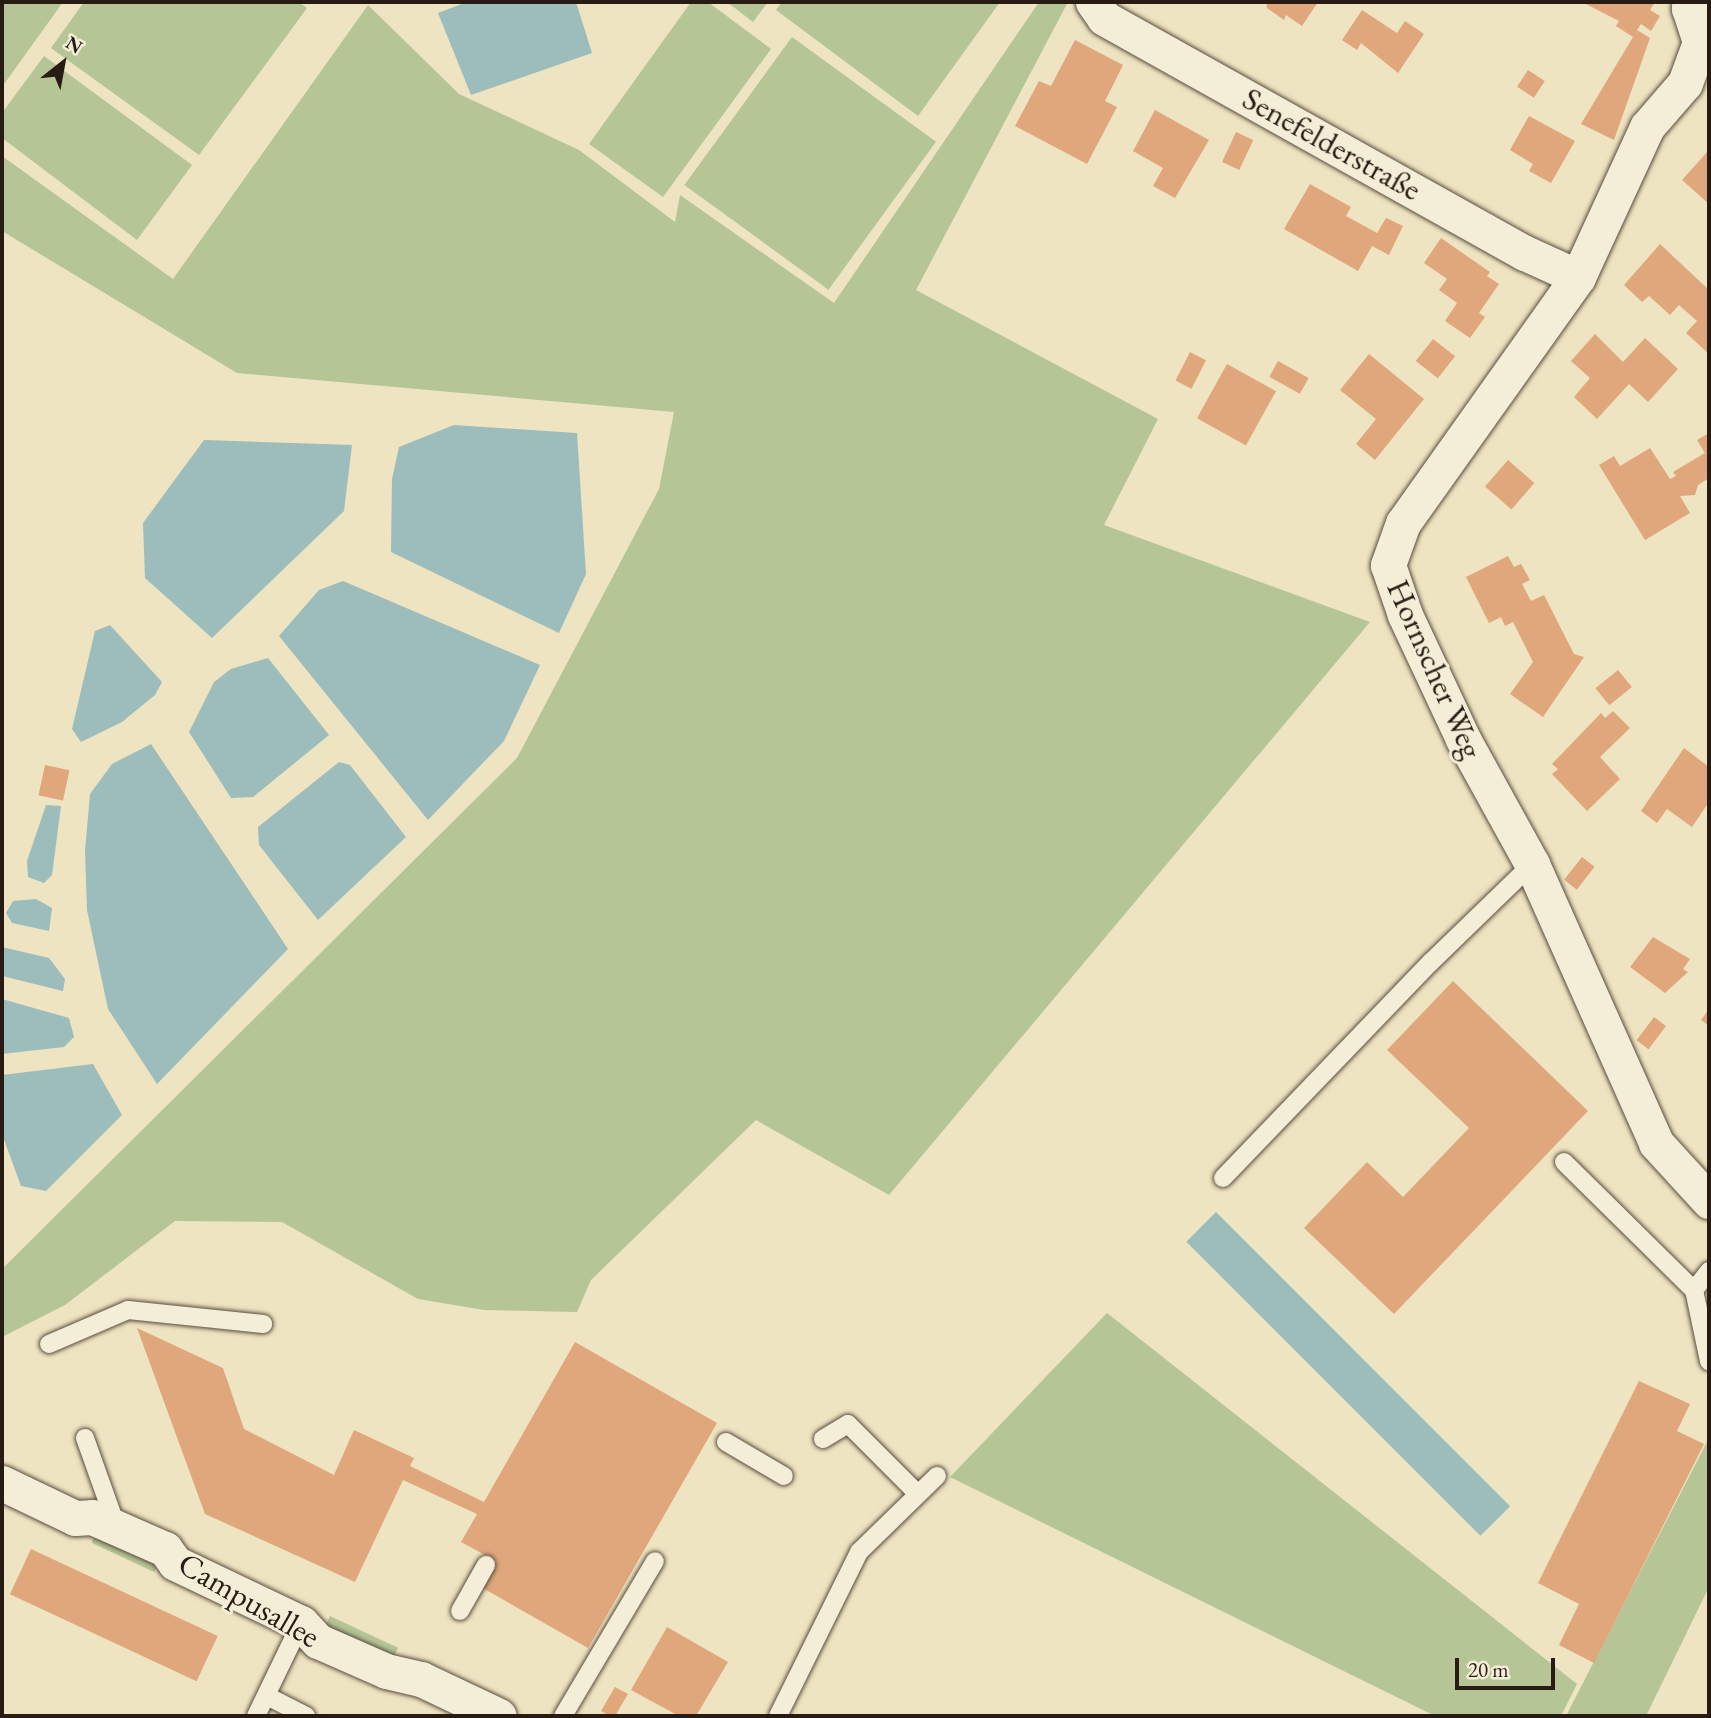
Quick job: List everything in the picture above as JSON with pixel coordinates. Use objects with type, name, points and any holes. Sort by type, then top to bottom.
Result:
[{"type":"street","name":"Senefelderstraße","points":[[1093,2],[1104,18],[1525,253],[1578,277]]},
{"type":"street","name":"Hornscher Weg","points":[[1692,2],[1689,8],[1699,42],[1685,83],[1647,127],[1578,277],[1403,523],[1388,565],[1405,615],[1463,738],[1532,864],[1656,1143],[1709,1201]]},
{"type":"street","name":"Campusallee","points":[[2,1483],[75,1518],[92,1517],[165,1549],[175,1563],[301,1623],[318,1640],[386,1671],[421,1679],[499,1716]]},
{"type":"lane","points":[[1223,1178],[1431,962],[1532,864]]},
{"type":"lane","points":[[1564,1162],[1694,1290],[1709,1361]]},
{"type":"lane","points":[[1694,1290],[1709,1271]]},
{"type":"lane","points":[[49,1343],[128,1310],[263,1324]]},
{"type":"lane","points":[[823,1439],[855,1420],[917,1493]]},
{"type":"lane","points":[[85,1438],[117,1528]]},
{"type":"lane","points":[[726,1442],[784,1476]]},
{"type":"lane","points":[[778,1716],[859,1552],[937,1476]]},
{"type":"lane","points":[[563,1716],[655,1560]]},
{"type":"lane","points":[[460,1611],[486,1565]]},
{"type":"lane","points":[[256,1716],[301,1623]]},
{"type":"lane","points":[[267,1696],[306,1716]]},
{"type":"green space","points":[[2,2],[63,2],[2,87]]},
{"type":"green space","points":[[84,2],[299,2],[307,8],[199,155],[51,48]]},
{"type":"green space","points":[[691,2],[708,2],[771,49],[663,197],[589,144]]},
{"type":"green space","points":[[727,2],[768,2],[753,22]]},
{"type":"green space","points":[[782,2],[1000,2],[918,116],[776,10]]},
{"type":"green space","points":[[1039,2],[1068,2],[916,290],[1158,419],[1104,525],[1370,622],[889,1195],[756,1120],[591,1280],[577,1312],[484,1310],[418,1299],[282,1222],[175,1221],[65,1305],[2,1337],[2,1269],[517,758],[659,489],[674,412],[237,373],[2,231],[2,156],[173,279],[368,5],[459,94],[579,150],[675,222],[680,195],[834,303]]},
{"type":"green space","points":[[792,37],[936,142],[828,290],[684,185]]},
{"type":"green space","points":[[44,56],[192,165],[137,240],[2,138],[2,113]]},
{"type":"green space","points":[[1107,1313],[1577,1684],[1561,1716],[1435,1716],[950,1477]]},
{"type":"green space","points":[[1709,1438],[1709,1587],[1646,1716],[1566,1716]]},
{"type":"green space","points":[[97,1531],[160,1560],[154,1572],[92,1543]]},
{"type":"green space","points":[[330,1616],[398,1648],[391,1662],[323,1631]]},
{"type":"water","points":[[467,2],[576,2],[592,53],[471,95],[438,13]]},
{"type":"water","points":[[454,425],[577,433],[586,574],[559,633],[391,552],[392,479],[399,447]]},
{"type":"water","points":[[204,440],[352,445],[344,511],[212,638],[145,578],[143,523]]},
{"type":"water","points":[[343,581],[540,665],[504,741],[428,820],[279,636],[319,590]]},
{"type":"water","points":[[110,625],[162,682],[155,695],[122,722],[81,742],[72,729],[95,631]]},
{"type":"water","points":[[268,658],[329,735],[253,797],[231,798],[189,732],[214,682],[231,669]]},
{"type":"water","points":[[151,744],[288,949],[157,1084],[108,1009],[87,910],[85,851],[90,794],[112,764]]},
{"type":"water","points":[[339,762],[350,765],[406,837],[318,920],[259,845],[258,827]]},
{"type":"water","points":[[46,805],[61,806],[52,875],[44,883],[28,877],[27,861]]},
{"type":"water","points":[[36,899],[52,908],[49,931],[12,923],[6,913],[13,901]]},
{"type":"water","points":[[2,947],[49,958],[65,979],[63,991],[2,976]]},
{"type":"water","points":[[2,999],[69,1018],[74,1037],[64,1047],[2,1054]]},
{"type":"water","points":[[93,1064],[122,1115],[46,1191],[21,1186],[2,1134],[2,1075]]},
{"type":"water","points":[[1216,1212],[1510,1506],[1480,1536],[1186,1242]]},
{"type":"building","points":[[1266,2],[1318,2],[1302,26],[1286,15],[1284,20],[1267,8]]},
{"type":"building","points":[[1582,2],[1655,2],[1650,10],[1660,16],[1651,31],[1641,24],[1637,30],[1650,38],[1614,140],[1581,124],[1633,37],[1616,26],[1619,21]]},
{"type":"building","points":[[1362,10],[1397,33],[1405,21],[1424,34],[1398,73],[1361,43],[1357,50],[1342,40]]},
{"type":"building","points":[[1075,40],[1123,65],[1105,101],[1117,107],[1087,164],[1015,126],[1039,81],[1051,86]]},
{"type":"building","points":[[1528,70],[1545,81],[1534,98],[1517,87]]},
{"type":"building","points":[[1155,110],[1209,140],[1175,198],[1153,186],[1163,168],[1133,151]]},
{"type":"building","points":[[1529,116],[1575,141],[1551,183],[1529,171],[1533,164],[1510,150]]},
{"type":"building","points":[[1236,132],[1253,140],[1239,170],[1222,162]]},
{"type":"building","points":[[1709,150],[1709,204],[1682,180]]},
{"type":"building","points":[[1310,184],[1351,207],[1346,216],[1377,233],[1386,218],[1403,226],[1389,255],[1372,246],[1358,271],[1284,229]]},
{"type":"building","points":[[1441,238],[1490,272],[1487,276],[1499,284],[1479,313],[1485,317],[1470,338],[1445,321],[1457,303],[1439,290],[1447,279],[1424,263]]},
{"type":"building","points":[[1660,244],[1709,290],[1709,354],[1686,333],[1697,321],[1679,305],[1670,315],[1649,296],[1642,302],[1624,285]]},
{"type":"building","points":[[1595,334],[1623,362],[1645,338],[1678,369],[1648,402],[1629,384],[1597,419],[1574,397],[1590,378],[1571,361]]},
{"type":"building","points":[[1433,339],[1455,356],[1438,378],[1416,361]]},
{"type":"building","points":[[1190,352],[1206,360],[1192,389],[1175,381]]},
{"type":"building","points":[[1369,354],[1424,399],[1375,460],[1356,444],[1376,419],[1340,390]]},
{"type":"building","points":[[1278,361],[1309,378],[1300,394],[1269,377]]},
{"type":"building","points":[[1227,364],[1276,391],[1246,445],[1197,418]]},
{"type":"building","points":[[1709,433],[1709,478],[1698,485],[1695,495],[1680,496],[1690,513],[1645,540],[1599,465],[1614,456],[1620,466],[1650,448],[1670,479],[1676,476],[1673,472],[1705,453],[1697,440]]},
{"type":"building","points":[[1508,460],[1534,483],[1511,509],[1485,486]]},
{"type":"building","points":[[1508,556],[1514,567],[1521,564],[1530,580],[1522,584],[1531,601],[1544,595],[1574,654],[1584,657],[1543,717],[1510,694],[1533,662],[1513,622],[1505,626],[1501,617],[1489,623],[1466,577]]},
{"type":"building","points":[[1618,670],[1632,687],[1609,705],[1595,688]]},
{"type":"building","points":[[1613,711],[1630,728],[1600,757],[1620,779],[1587,811],[1552,774],[1558,769],[1552,764],[1601,713],[1605,718]]},
{"type":"building","points":[[1684,748],[1709,767],[1709,802],[1692,827],[1667,809],[1657,823],[1641,811]]},
{"type":"building","points":[[45,765],[69,770],[63,801],[39,795]]},
{"type":"building","points":[[1582,857],[1595,867],[1577,890],[1564,880]]},
{"type":"building","points":[[1653,937],[1690,959],[1683,969],[1688,972],[1665,993],[1630,967]]},
{"type":"building","points":[[1453,981],[1588,1111],[1394,1314],[1304,1228],[1367,1162],[1403,1197],[1469,1128],[1387,1050]]},
{"type":"building","points":[[1709,1009],[1709,1026],[1701,1020]]},
{"type":"building","points":[[1654,1017],[1666,1026],[1649,1049],[1637,1040]]},
{"type":"building","points":[[137,1328],[223,1368],[244,1429],[334,1475],[354,1430],[414,1458],[410,1466],[484,1502],[575,1342],[717,1423],[588,1648],[481,1587],[496,1561],[461,1542],[477,1514],[403,1480],[355,1582],[205,1514]]},
{"type":"building","points":[[1639,1381],[1690,1404],[1677,1431],[1704,1444],[1594,1663],[1559,1645],[1579,1604],[1538,1583]]},
{"type":"building","points":[[31,1549],[218,1636],[197,1681],[10,1594]]},
{"type":"building","points":[[667,1627],[728,1662],[696,1716],[679,1716],[631,1690]]},
{"type":"building","points":[[615,1687],[628,1694],[615,1716],[610,1716],[601,1711]]}]
